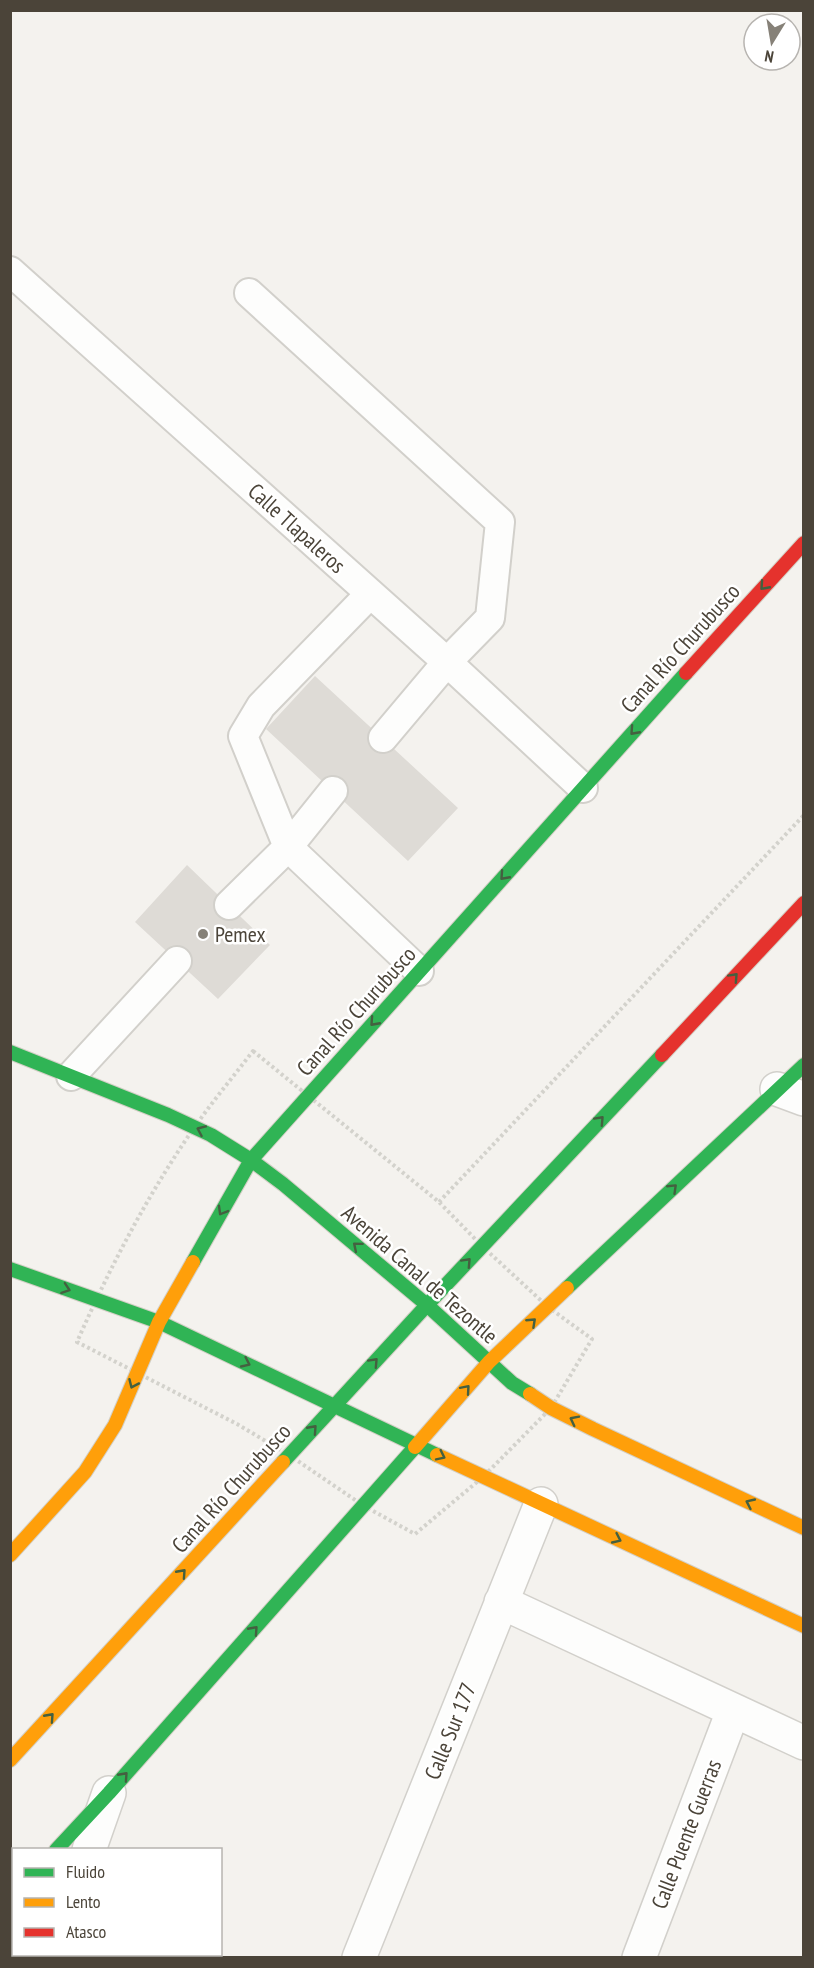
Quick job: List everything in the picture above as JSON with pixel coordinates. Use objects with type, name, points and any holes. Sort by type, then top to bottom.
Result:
[{"type":"main road","name":"Canal Río Churubusco","points":[[10,1555],[85,1472],[115,1425],[159,1322],[251,1160],[804,543]]},
{"type":"main road","name":"Canal Río Churubusco","points":[[10,1760],[427,1305],[804,903]]},
{"type":"main road","name":"Avenida Canal de Tezontle","points":[[10,1052],[211,1135],[251,1160],[283,1184],[427,1305],[512,1383],[551,1408],[804,1528]]},
{"type":"main road","points":[[58,1848],[364,1506],[489,1362],[548,1307],[790,1094],[804,1065]]},
{"type":"main road","points":[[10,1269],[159,1322],[483,1477],[804,1626]]},
{"type":"main road","points":[[10,1533],[45,1518]]},
{"type":"street","name":"Calle Sur 177","points":[[359,1958],[541,1504]]},
{"type":"street","points":[[501,1602],[804,1743]]},
{"type":"street","name":"Calle Puente Guerras","points":[[639,1958],[733,1711]]},
{"type":"street","points":[[90,1848],[109,1793]]},
{"type":"lane","name":"Calle Tlapaleros","points":[[10,271],[583,788]]},
{"type":"lane","points":[[249,293],[500,522],[490,618],[447,663],[383,738]]},
{"type":"lane","points":[[370,594],[261,706],[243,736],[288,847],[419,971]]},
{"type":"lane","points":[[229,905],[288,847],[333,791]]},
{"type":"lane","points":[[71,1076],[177,961]]},
{"type":"path","points":[[439,1202],[804,815]]},
{"type":"path","points":[[253,1051],[308,1096],[439,1202],[482,1246],[548,1307],[592,1339],[551,1408],[483,1477],[414,1534],[364,1506],[289,1455],[237,1424],[76,1342],[96,1299],[159,1182],[194,1127],[253,1051]]},
{"type":"building","points":[[315,676],[458,808],[408,861],[266,729]]},
{"type":"building","name":"Pemex","points":[[187,865],[270,945],[218,999],[135,922]]},
{"type":"traffic: fast","points":[[193,1262],[251,1160],[686,673]]},
{"type":"traffic: fast","points":[[10,1052],[168,1115],[211,1135],[251,1160],[283,1184],[427,1305],[512,1383],[530,1394]]},
{"type":"traffic: fast","points":[[283,1462],[662,1055]]},
{"type":"traffic: fast","points":[[567,1288],[804,1065]]},
{"type":"traffic: fast","points":[[10,1269],[159,1322],[437,1455]]},
{"type":"traffic: fast","points":[[58,1848],[415,1447]]},
{"type":"traffic: slow","points":[[10,1555],[85,1472],[115,1425],[159,1322],[193,1262]]},
{"type":"traffic: slow","points":[[415,1447],[489,1362],[567,1288]]},
{"type":"traffic: slow","points":[[530,1394],[551,1408],[593,1429],[804,1528]]},
{"type":"traffic: slow","points":[[437,1455],[804,1626]]},
{"type":"traffic: slow","points":[[10,1760],[283,1462]]},
{"type":"traffic: jam","points":[[686,673],[804,543]]},
{"type":"traffic: jam","points":[[662,1055],[804,903]]},
{"type":"place","name":"Pemex","points":[[203,934]]}]
